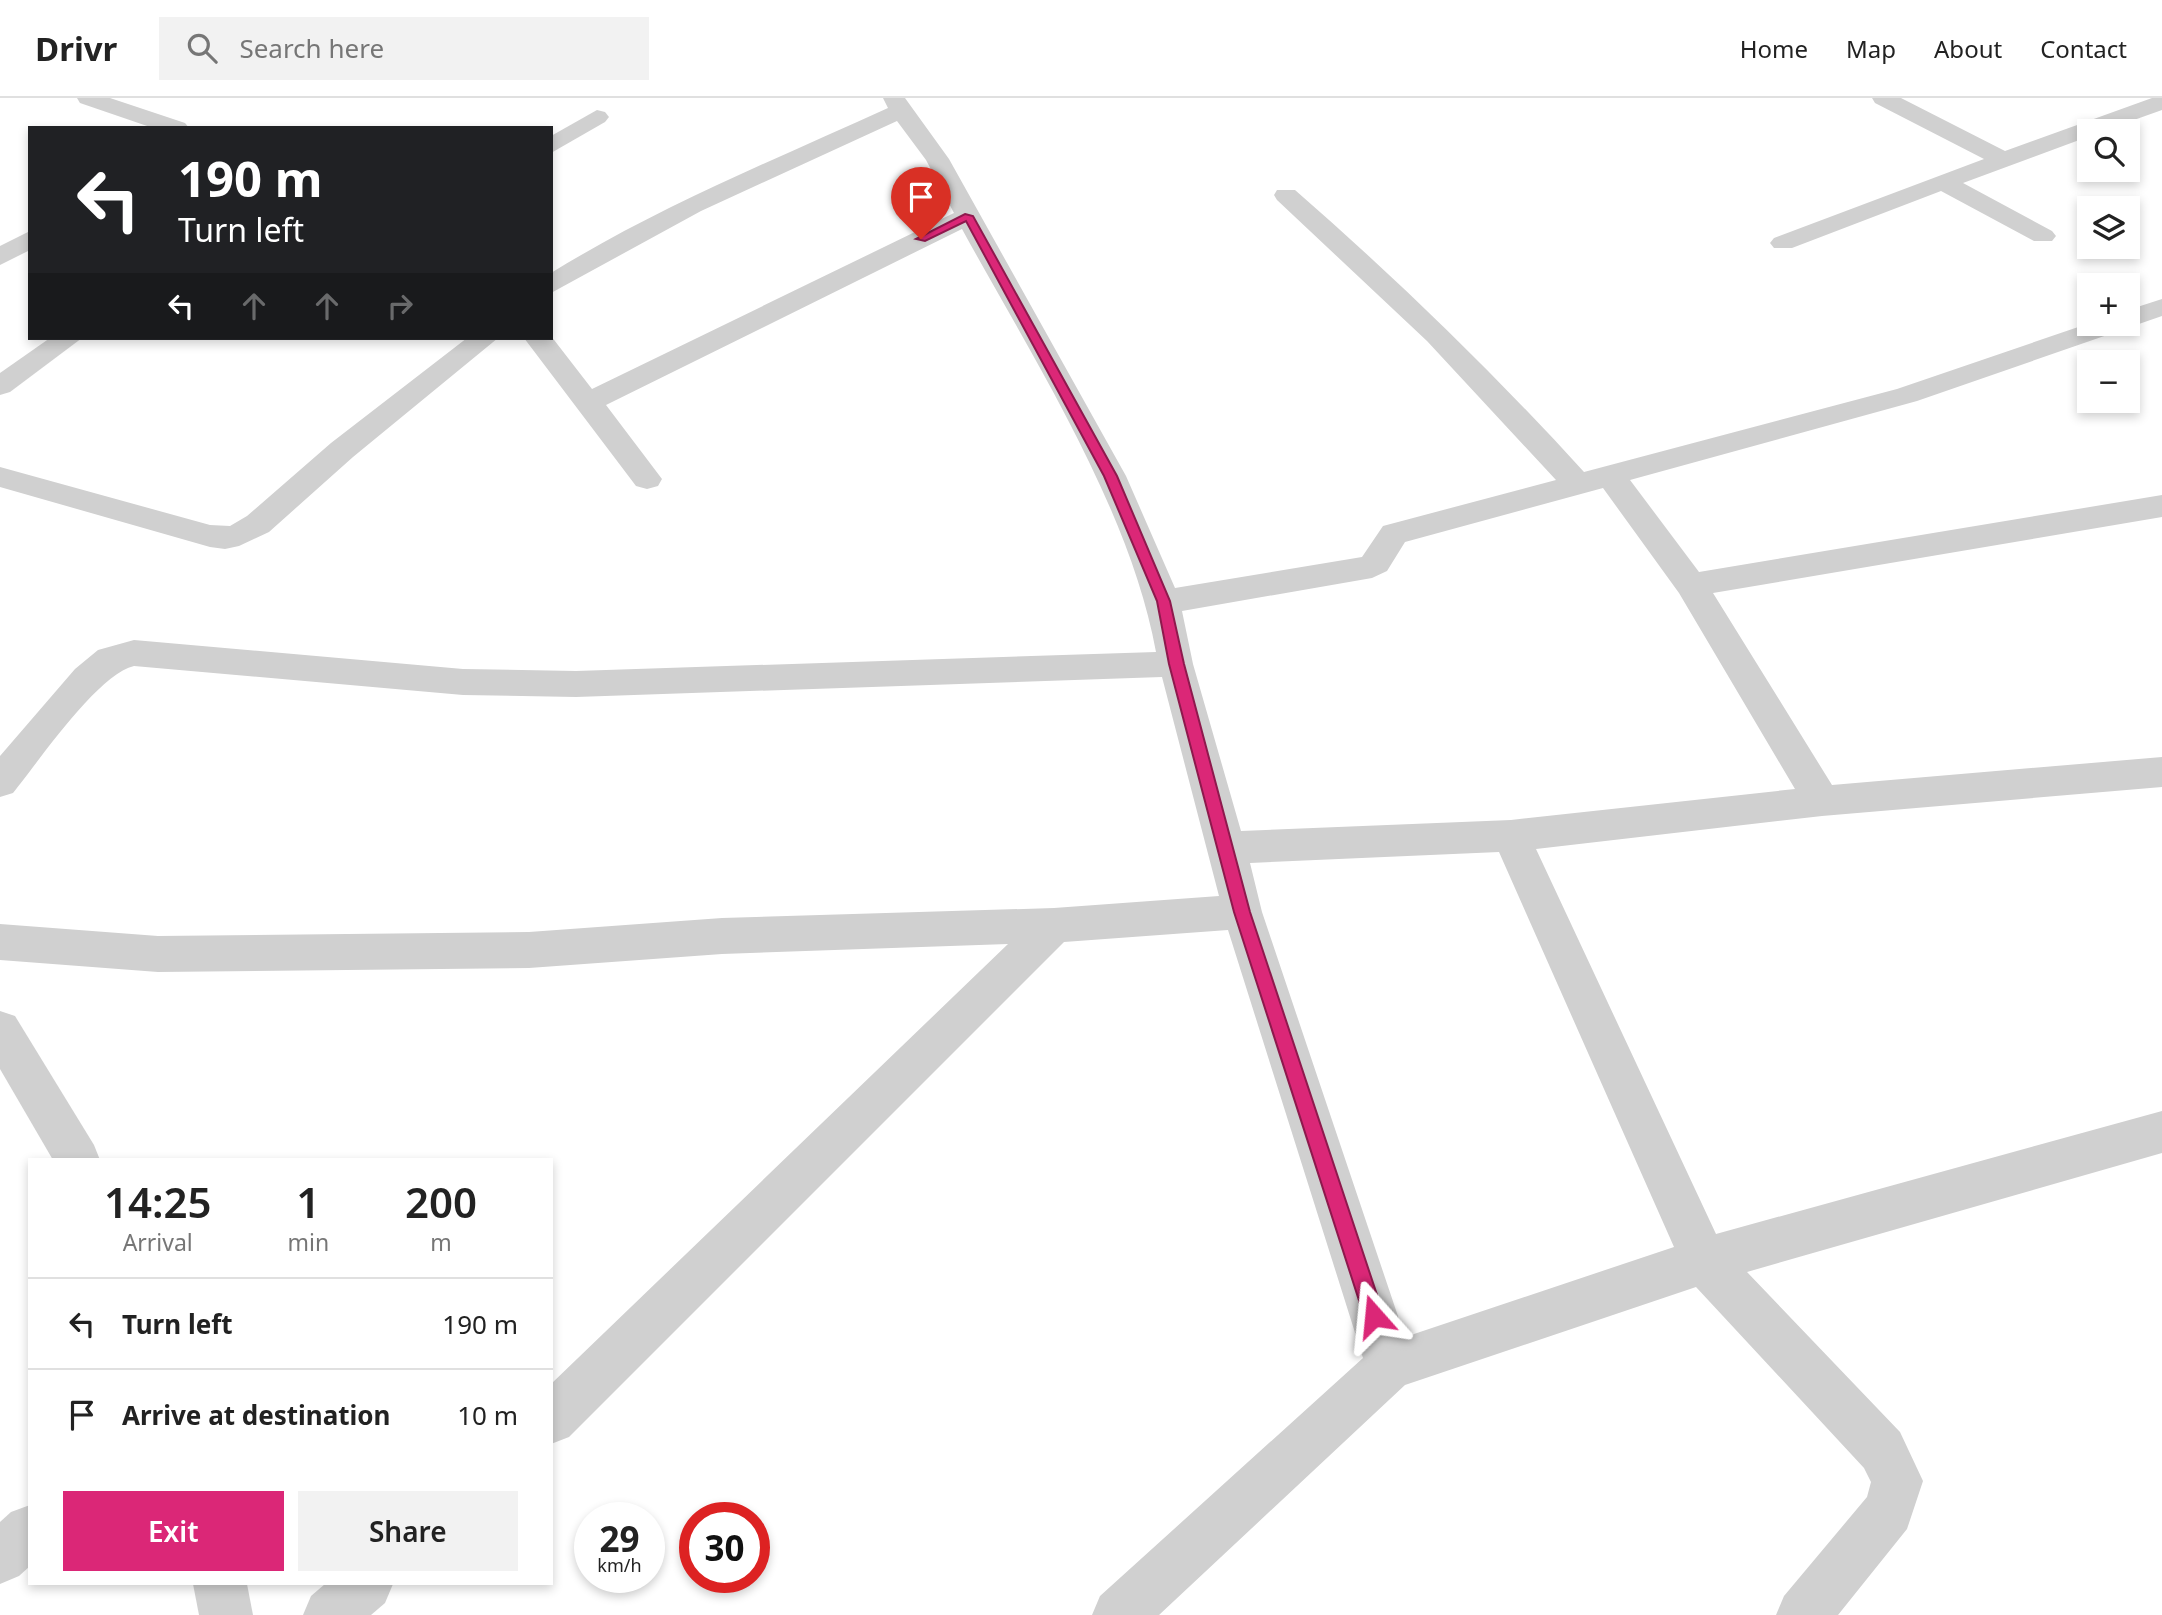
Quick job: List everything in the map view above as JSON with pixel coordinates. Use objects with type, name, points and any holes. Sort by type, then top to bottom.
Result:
[{"type":"street","points":[[88,98],[171,126]]},
{"type":"street","points":[[1884,98],[2005,160]]},
{"type":"street","points":[[1783,243],[2162,102]]},
{"type":"street","points":[[553,284],[606,251],[692,206],[897,104],[937,159],[1111,476],[1164,601],[1177,664],[1242,912],[1390,1366]]},
{"type":"street","points":[[553,145],[597,117]]},
{"type":"street","points":[[1944,182],[2043,236]]},
{"type":"street","points":[[1286,195],[1352,252],[1504,401],[1578,485]]},
{"type":"street","points":[[589,402],[968,216]]},
{"type":"street","points":[[0,257],[28,240]]},
{"type":"street","points":[[2140,315],[2162,307]]},
{"type":"street","points":[[1164,601],[1372,567],[1384,557],[1388,540],[1394,534],[1907,395],[2078,336]]},
{"type":"street","points":[[0,386],[65,340]]},
{"type":"street","points":[[0,477],[210,536],[225,538],[239,535],[258,523],[342,450],[481,340]]},
{"type":"street","points":[[540,340],[647,479]]},
{"type":"street","points":[[1611,476],[1691,585],[1822,801]]},
{"type":"street","points":[[1691,585],[2162,506]]},
{"type":"street","points":[[0,782],[87,678],[110,659],[134,653],[395,677],[576,684],[1177,664]]},
{"type":"street","points":[[1227,848],[1511,836],[1822,801],[2162,772]]},
{"type":"street","points":[[1511,836],[1704,1261],[1882,1450],[1897,1481],[1889,1511],[1802,1615]]},
{"type":"street","points":[[0,942],[158,954],[529,950],[722,936],[1054,925],[1242,912]]},
{"type":"street","points":[[553,1417],[1054,925]]},
{"type":"street","points":[[0,1030],[77,1158]]},
{"type":"street","points":[[1119,1615],[1390,1366],[1704,1261],[2162,1132]]},
{"type":"street","points":[[0,1558],[28,1533]]},
{"type":"street","points":[[220,1585],[226,1615]]},
{"type":"street","points":[[330,1615],[365,1585]]},
{"type":"route","points":[[921,239],[968,216],[1111,476],[1143,551],[1164,601],[1177,664],[1242,912],[1374,1316]]}]
